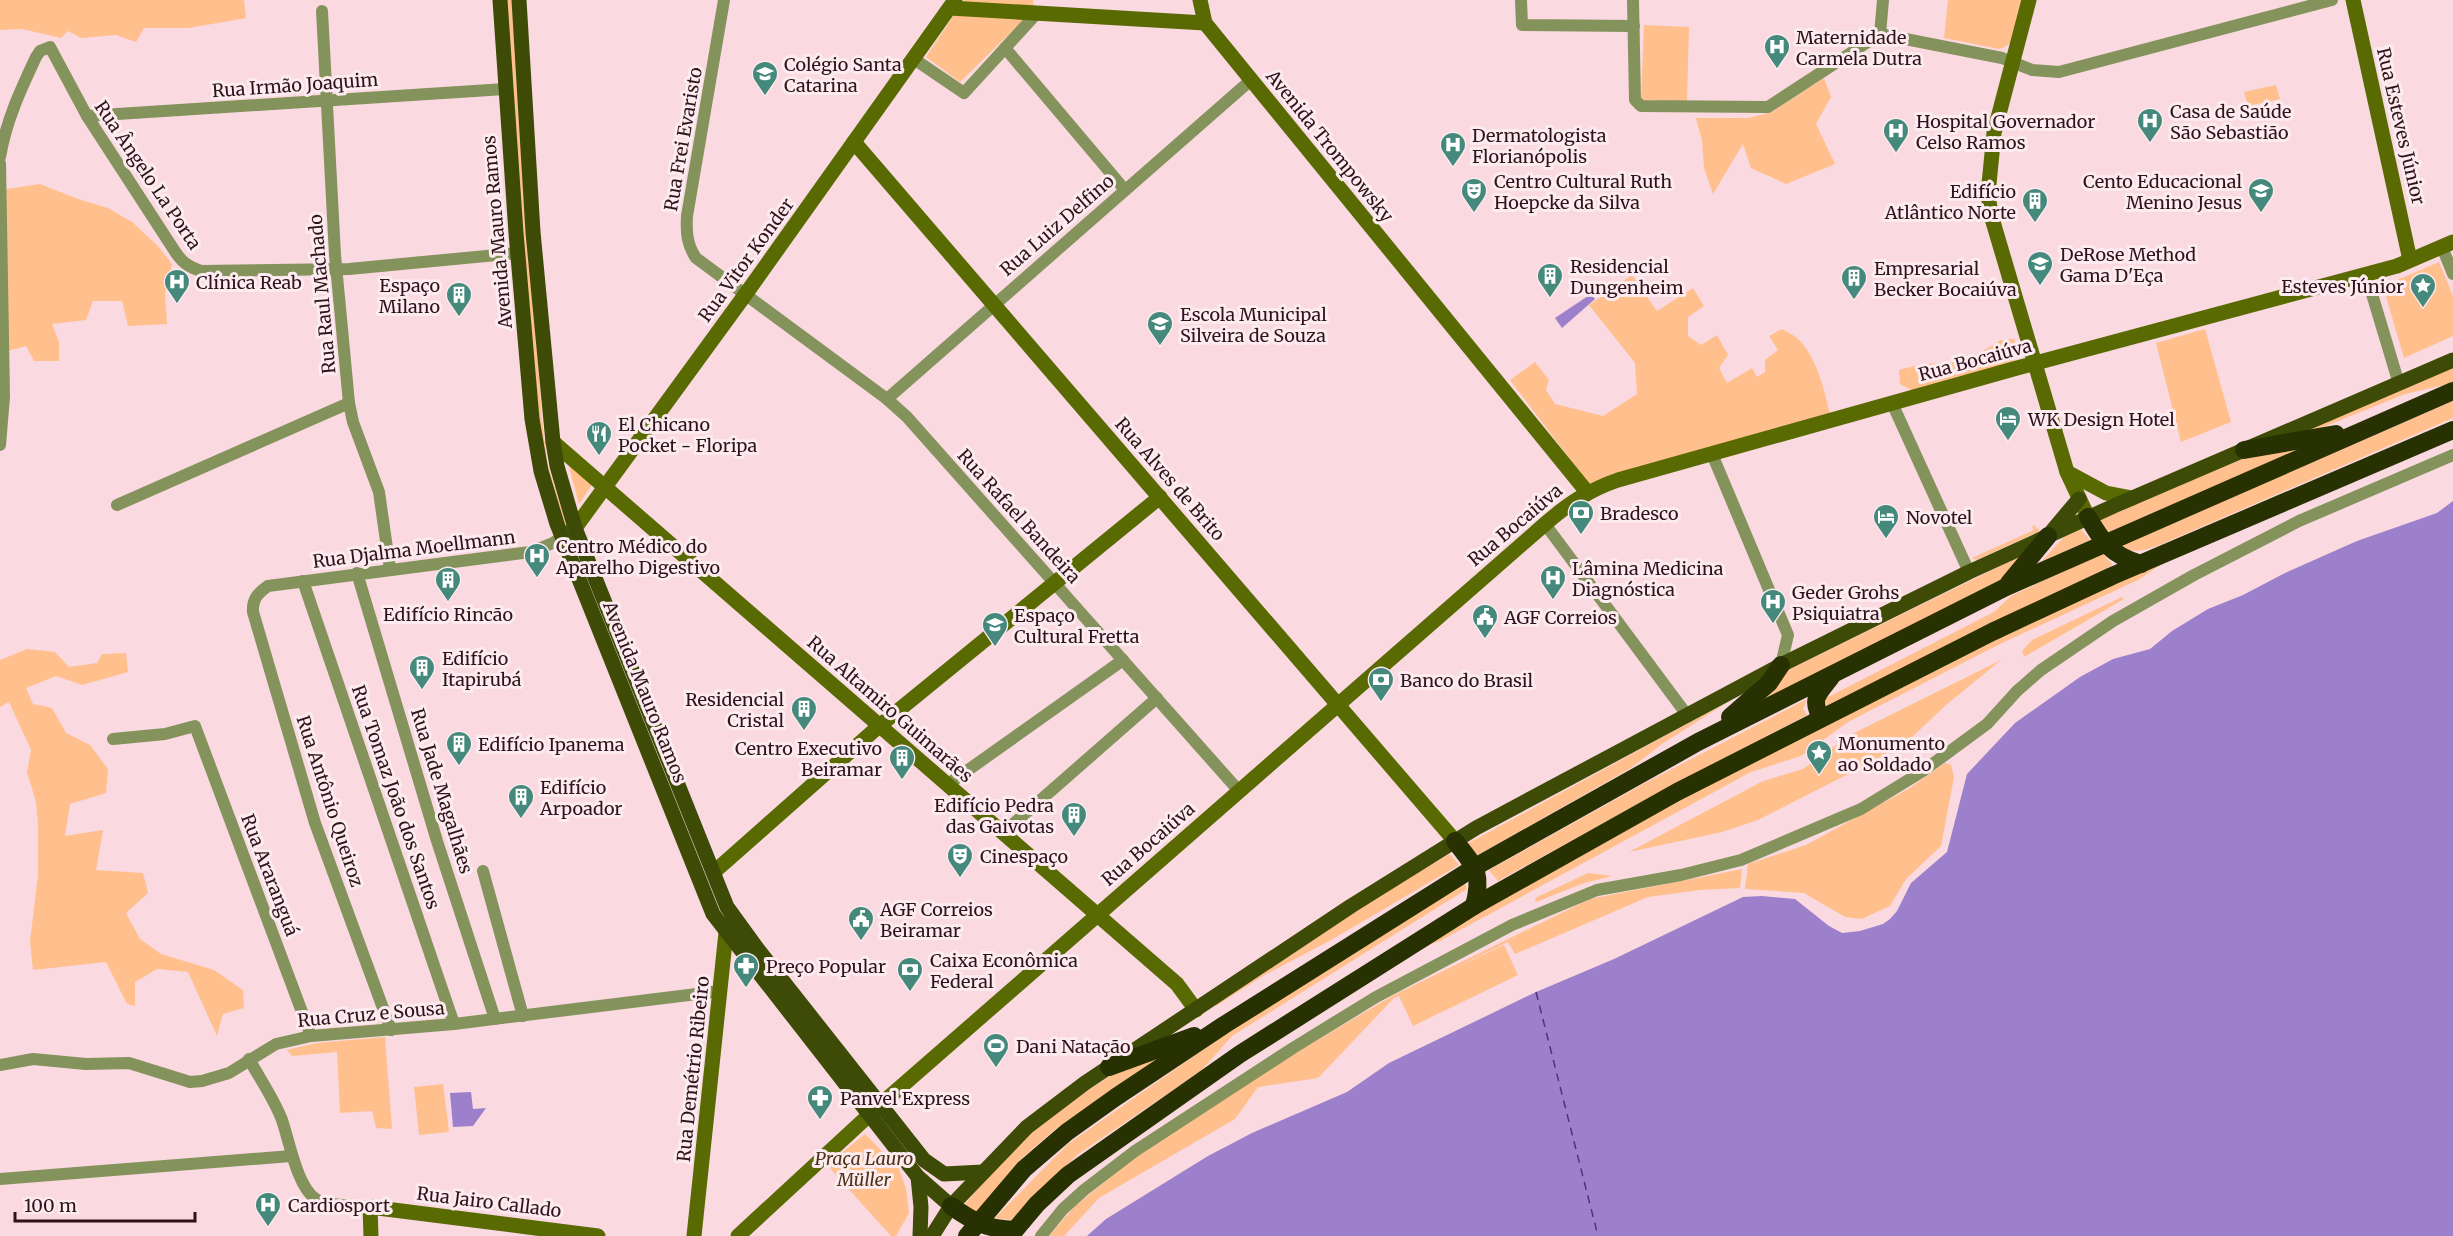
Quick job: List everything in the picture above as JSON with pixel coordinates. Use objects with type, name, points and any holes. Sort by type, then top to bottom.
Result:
[{"type":"highway","points":[[972,1230],[1024,1169],[1067,1132],[1224,1024],[1475,867],[1698,742],[2006,587],[2453,391]]},
{"type":"highway","points":[[2244,450],[2361,430]]},
{"type":"highway","points":[[972,1230],[995,1229],[1013,1233],[1037,1204],[1100,1151],[1240,1054],[1474,906],[1677,792],[1992,632],[2141,564],[2453,430]]},
{"type":"highway","points":[[2088,517],[2104,543],[2126,559],[2141,564]]},
{"type":"highway","points":[[2006,587],[2048,536]]},
{"type":"highway","points":[[1698,742],[1769,683],[1781,665]]},
{"type":"highway","points":[[1821,718],[1816,708],[1817,694],[1834,673]]},
{"type":"highway","points":[[1455,841],[1475,867],[1479,882],[1474,906]]},
{"type":"highway","points":[[1109,1067],[1224,1024]]},
{"type":"highway","points":[[951,1206],[972,1230]]},
{"type":"main road","name":"Avenida Mauro Ramos","points":[[500,0],[517,253],[536,445],[547,493],[562,537],[710,908],[727,936],[875,1109],[924,1160],[944,1174],[983,1172]]},
{"type":"main road","name":"Avenida Mauro Ramos","points":[[519,0],[533,232],[553,442],[561,482],[575,528],[727,907],[875,1109],[918,1178],[951,1206]]},
{"type":"main road","points":[[953,4],[1038,6],[1205,23],[1200,0]]},
{"type":"main road","points":[[2029,0],[1994,133],[1988,194],[1991,215],[2067,472],[2088,517]]},
{"type":"main road","name":"Rua Esteves Júnior","points":[[2353,0],[2410,260]]},
{"type":"main road","name":"Rua Vitor Konder","points":[[562,537],[575,528],[953,4]]},
{"type":"main road","name":"Avenida Trompowsky","points":[[1205,23],[1587,492]]},
{"type":"main road","name":"Rua Alves de Brito","points":[[854,142],[1455,841]]},
{"type":"main road","name":"Rua Bocaiúva","points":[[738,1236],[875,1109],[1096,915],[1569,503],[1587,492],[1617,480],[1892,403],[2366,274],[2447,245]]},
{"type":"main road","points":[[932,1236],[951,1206],[1027,1127],[1109,1067],[1351,906],[1455,841],[1781,665],[1970,572],[2088,517],[2453,360]]},
{"type":"main road","name":"Rua Altamiro Guimarães","points":[[553,442],[1177,984],[1196,1010]]},
{"type":"main road","points":[[2067,472],[2106,493],[2132,498]]},
{"type":"main road","points":[[714,872],[879,726],[1160,497]]},
{"type":"main road","points":[[2048,536],[2079,499]]},
{"type":"main road","name":"Rua Demétrio Ribeiro","points":[[694,1236],[727,936],[727,907]]},
{"type":"main road","points":[[918,1178],[921,1207],[920,1236]]},
{"type":"main road","points":[[370,1207],[371,1236]]},
{"type":"main road","name":"Rua Jairo Callado","points":[[370,1207],[598,1236]]},
{"type":"street","name":"Rua Frei Evaristo","points":[[724,0],[687,216],[686,234],[688,244],[696,258],[745,295]]},
{"type":"street","points":[[1521,0],[1522,25],[1634,26]]},
{"type":"street","points":[[1633,0],[1635,100],[1637,104],[1641,106],[1768,107],[1881,34],[2002,58],[2032,70],[2060,72],[2332,0]]},
{"type":"street","points":[[1881,34],[1883,0]]},
{"type":"street","points":[[914,59],[964,93],[1005,48],[1038,6]]},
{"type":"street","name":"Rua Raul Machado","points":[[322,11],[337,269],[349,403],[353,422],[379,492],[390,569]]},
{"type":"street","name":"Rua Ângelo La Porta","points":[[0,157],[4,136],[18,94],[36,57],[51,47],[87,116],[176,253],[183,263],[191,268],[201,271],[337,269],[517,253]]},
{"type":"street","points":[[1005,48],[1125,190]]},
{"type":"street","name":"Rua Luiz Delfino","points":[[887,399],[1251,80]]},
{"type":"street","name":"Rua Irmão Joaquim","points":[[87,116],[505,89]]},
{"type":"street","points":[[0,163],[4,338],[3,422],[0,444]]},
{"type":"street","points":[[2447,245],[2453,274]]},
{"type":"street","points":[[2366,274],[2399,384]]},
{"type":"street","name":"Rua Rafael Bandeira","points":[[745,295],[887,399],[907,417],[1239,791]]},
{"type":"street","points":[[117,505],[349,403]]},
{"type":"street","points":[[1892,403],[1970,572]]},
{"type":"street","points":[[1712,454],[1788,635],[1781,665]]},
{"type":"street","points":[[1041,1236],[1063,1209],[1084,1190],[1135,1151],[1376,997],[1512,925],[1597,890],[1681,875],[1741,860],[1861,809],[1923,771],[1978,731],[1995,717],[2017,691],[2042,670],[2113,621],[2194,575],[2290,525],[2453,455]]},
{"type":"street","points":[[1545,524],[1687,715]]},
{"type":"street","name":"Rua Djalma Moellmann","points":[[268,586],[530,552],[562,537]]},
{"type":"street","name":"Rua Jade Magalhães","points":[[357,573],[437,841],[495,1019]]},
{"type":"street","name":"Rua Tomaz João dos Santos","points":[[303,581],[454,1024]]},
{"type":"street","name":"Rua Antônio Queiroz","points":[[268,586],[259,592],[252,605],[256,623],[315,823],[391,1030]]},
{"type":"street","points":[[947,785],[1122,660]]},
{"type":"street","points":[[1003,833],[1157,698]]},
{"type":"street","name":"Rua Araranguá","points":[[113,739],[165,734],[195,726],[311,1036]]},
{"type":"street","points":[[483,871],[523,1016]]},
{"type":"street","name":"Rua Cruz e Sousa","points":[[0,1065],[33,1059],[86,1064],[129,1063],[190,1082],[202,1081],[229,1073],[276,1044],[311,1036],[454,1024],[721,991]]},
{"type":"street","name":"Rua Jairo Callado","points":[[249,1059],[282,1120],[291,1156],[306,1187],[315,1199],[370,1207]]},
{"type":"street","points":[[0,1179],[291,1156]]},
{"type":"green space","points":[[0,0],[244,0],[246,18],[189,28],[144,28],[136,42],[116,35],[81,38],[68,31],[61,38],[22,29],[0,30]]},
{"type":"green space","points":[[507,0],[512,0],[542,418],[547,462],[566,523],[564,525],[543,463],[521,225]]},
{"type":"green space","points":[[964,0],[1033,0],[1034,10],[960,82],[926,57]]},
{"type":"green space","points":[[1948,0],[2024,0],[2015,36],[2011,42],[1999,49],[1944,38]]},
{"type":"green space","points":[[1644,25],[1689,27],[1687,101],[1641,100]]},
{"type":"green space","points":[[1824,78],[1831,97],[1816,124],[1835,164],[1786,184],[1751,168],[1743,144],[1713,194],[1704,168],[1702,141],[1696,118],[1749,118],[1772,112]]},
{"type":"green space","points":[[2276,85],[2280,99],[2248,106],[2244,92]]},
{"type":"green space","points":[[40,184],[108,208],[132,222],[158,246],[172,264],[165,293],[167,324],[128,326],[122,301],[93,301],[86,320],[52,324],[59,342],[59,361],[34,361],[26,346],[0,353],[0,190]]},
{"type":"green space","points":[[2439,262],[2453,296],[2453,336],[2404,358],[2383,286]]},
{"type":"green space","points":[[1632,275],[1657,311],[1693,288],[1704,306],[1688,317],[1688,336],[1701,345],[1717,335],[1728,355],[1719,368],[1727,383],[1752,368],[1757,377],[1765,372],[1765,360],[1778,350],[1769,336],[1782,329],[1795,336],[1815,364],[1830,414],[1589,484],[1510,380],[1535,362],[1549,380],[1546,390],[1555,404],[1603,416],[1637,394],[1635,363],[1589,305]]},
{"type":"green space","points":[[2205,329],[2231,422],[2181,442],[2156,343]]},
{"type":"green space","points":[[2015,339],[2014,361],[2002,366],[1915,392],[1900,384],[1899,370],[1922,364],[1950,363],[1978,354],[2001,340]]},
{"type":"green space","points":[[2453,366],[2453,383],[2405,394],[2311,432],[2294,435]]},
{"type":"green space","points":[[2453,401],[2453,418],[2157,546],[2134,551],[2122,545]]},
{"type":"green space","points":[[2302,448],[2106,533],[2095,522],[2251,455]]},
{"type":"green space","points":[[568,463],[593,483],[579,504]]},
{"type":"green space","points":[[2034,525],[2040,531],[1976,560],[1972,558],[2034,530],[2032,526]]},
{"type":"green space","points":[[2081,529],[2090,540],[2041,562],[2064,537]]},
{"type":"green space","points":[[2027,553],[2000,582],[1761,702],[1786,671]]},
{"type":"green space","points":[[2102,553],[2113,565],[1826,707],[1826,698],[1994,612],[2011,596]]},
{"type":"green space","points":[[2174,555],[2140,579],[1998,645],[1848,722],[1801,756],[1751,772],[1440,941],[1408,952],[1643,819],[1989,641]]},
{"type":"green space","points":[[2122,597],[2124,599],[2024,657],[2022,651],[2032,640]]},
{"type":"green space","points":[[27,649],[55,652],[69,667],[97,663],[102,654],[126,653],[128,672],[82,685],[56,676],[26,688],[33,704],[52,708],[66,733],[90,745],[108,769],[106,793],[70,804],[65,836],[103,830],[96,870],[143,873],[148,893],[126,913],[140,939],[161,954],[214,970],[243,990],[244,1008],[223,1014],[217,1036],[188,972],[157,969],[135,982],[135,1006],[127,1004],[106,962],[33,970],[30,941],[38,875],[38,825],[36,802],[27,772],[31,750],[9,702],[0,707],[0,660]]},
{"type":"green space","points":[[2001,660],[1946,705],[1910,739],[1874,761],[1758,820],[1722,832],[1629,852],[1763,781],[1803,769],[1850,735]]},
{"type":"green space","points":[[1807,699],[1803,709],[1807,715],[1654,795],[1498,881],[1489,870],[1647,782]]},
{"type":"green space","points":[[1731,700],[1662,744],[1631,768],[1476,856],[1467,844]]},
{"type":"green space","points":[[1945,763],[1951,765],[1954,777],[1941,846],[1906,879],[1890,906],[1862,919],[1845,917],[1804,893],[1745,889],[1748,864],[1806,845],[1910,788]]},
{"type":"green space","points":[[1450,854],[1459,865],[1331,940],[1263,976],[1216,1006],[1208,1006],[1353,910]]},
{"type":"green space","points":[[1742,869],[1740,888],[1700,890],[1648,897],[1515,954],[1508,942],[1441,975],[1504,945],[1518,975],[1413,1026],[1399,996],[1394,998],[1318,1078],[1258,1087],[1235,1119],[1099,1198],[1064,1236],[1049,1236],[1075,1206],[1140,1154],[1282,1061],[1394,995],[1590,899]]},
{"type":"green space","points":[[1588,873],[1612,876],[1584,883],[1536,902],[1535,898]]},
{"type":"green space","points":[[1465,883],[1467,889],[1232,1036],[1201,1071],[1077,1155],[1011,1220],[995,1218],[1068,1144],[1230,1031]]},
{"type":"green space","points":[[385,1037],[392,1129],[376,1128],[372,1111],[340,1113],[337,1052],[292,1056],[287,1050],[317,1043]]},
{"type":"green space","points":[[1178,1044],[1057,1128],[1022,1158],[976,1212],[964,1205],[1005,1157],[1029,1134],[1069,1103],[1134,1060]]},
{"type":"green space","points":[[443,1084],[449,1132],[419,1135],[414,1087]]},
{"type":"green space","name":"Praça Lauro Müller","points":[[865,1134],[899,1169],[906,1188],[909,1213],[896,1236],[891,1236],[827,1165]]},
{"type":"shaded area","points":[[1591,294],[1595,299],[1562,328],[1555,318]]},
{"type":"shaded area","points":[[2453,501],[2453,1236],[1087,1236],[1106,1219],[1208,1156],[1252,1133],[1347,1092],[1389,1063],[1536,992],[1614,959],[1743,897],[1795,899],[1829,926],[1842,933],[1860,931],[1883,924],[1897,911],[1911,883],[1947,852],[1967,774],[2015,723],[2080,677],[2113,659],[2150,649],[2172,631],[2208,609],[2357,541],[2437,513]]},
{"type":"shaded area","points":[[471,1092],[473,1109],[486,1108],[473,1126],[453,1127],[450,1093]]},
{"type":"ferry route","points":[[1536,992],[1598,1236]]},
{"type":"place","name":"Maternidade Carmela Dutra","points":[[1777,70]]},
{"type":"place","name":"Colégio Santa Catarina","points":[[765,97]]},
{"type":"place","name":"Casa de Saúde São Sebastião","points":[[2150,144]]},
{"type":"place","name":"Hospital Governador Celso Ramos","points":[[1896,154]]},
{"type":"place","name":"Dermatologista Florianópolis","points":[[1453,168]]},
{"type":"place","name":"Centro Cultural Ruth Hoepcke da Silva","points":[[1474,214]]},
{"type":"place","name":"Cento Educacional Menino Jesus","points":[[2261,214]]},
{"type":"place","name":"Edifício Atlântico Norte","points":[[2035,224]]},
{"type":"place","name":"DeRose Method Gama D'Eça","points":[[2040,287]]},
{"type":"place","name":"Residencial Dungenheim","points":[[1550,299]]},
{"type":"place","name":"Empresarial Becker Bocaiúva","points":[[1854,301]]},
{"type":"place","name":"Clínica Reab","points":[[177,305]]},
{"type":"place","name":"Esteves Júnior","points":[[2423,309]]},
{"type":"place","name":"Espaço Milano","points":[[459,318]]},
{"type":"place","name":"Escola Municipal Silveira de Souza","points":[[1160,347]]},
{"type":"place","name":"WK Design Hotel","points":[[2008,442]]},
{"type":"place","name":"El Chicano Pocket - Floripa","points":[[599,457]]},
{"type":"place","name":"Bradesco","points":[[1581,536]]},
{"type":"place","name":"Novotel","points":[[1886,540]]},
{"type":"place","name":"Centro Médico do Aparelho Digestivo","points":[[537,579]]},
{"type":"place","name":"Lâmina Medicina Diagnóstica","points":[[1553,601]]},
{"type":"place","name":"Edifício Rincão","points":[[448,603]]},
{"type":"place","name":"Geder Grohs Psiquiatra","points":[[1773,625]]},
{"type":"place","name":"AGF Correios","points":[[1485,640]]},
{"type":"place","name":"Espaço Cultural Fretta","points":[[995,648]]},
{"type":"place","name":"Edifício Itapirubá","points":[[422,691]]},
{"type":"place","name":"Banco do Brasil","points":[[1381,703]]},
{"type":"place","name":"Residencial Cristal","points":[[804,732]]},
{"type":"place","name":"Edifício Ipanema","points":[[459,767]]},
{"type":"place","name":"Monumento ao Soldado","points":[[1819,776]]},
{"type":"place","name":"Centro Executivo Beiramar","points":[[902,781]]},
{"type":"place","name":"Edifício Arpoador","points":[[521,820]]},
{"type":"place","name":"Edifício Pedra das Gaivotas","points":[[1074,838]]},
{"type":"place","name":"Cinespaço","points":[[960,879]]},
{"type":"place","name":"AGF Correios Beiramar","points":[[861,942]]},
{"type":"place","name":"Preço Popular","points":[[746,989]]},
{"type":"place","name":"Caixa Econômica Federal","points":[[910,993]]},
{"type":"place","name":"Dani Natação","points":[[996,1069]]},
{"type":"place","name":"Panvel Express","points":[[820,1121]]},
{"type":"place","name":"Cardiosport","points":[[268,1228]]}]
